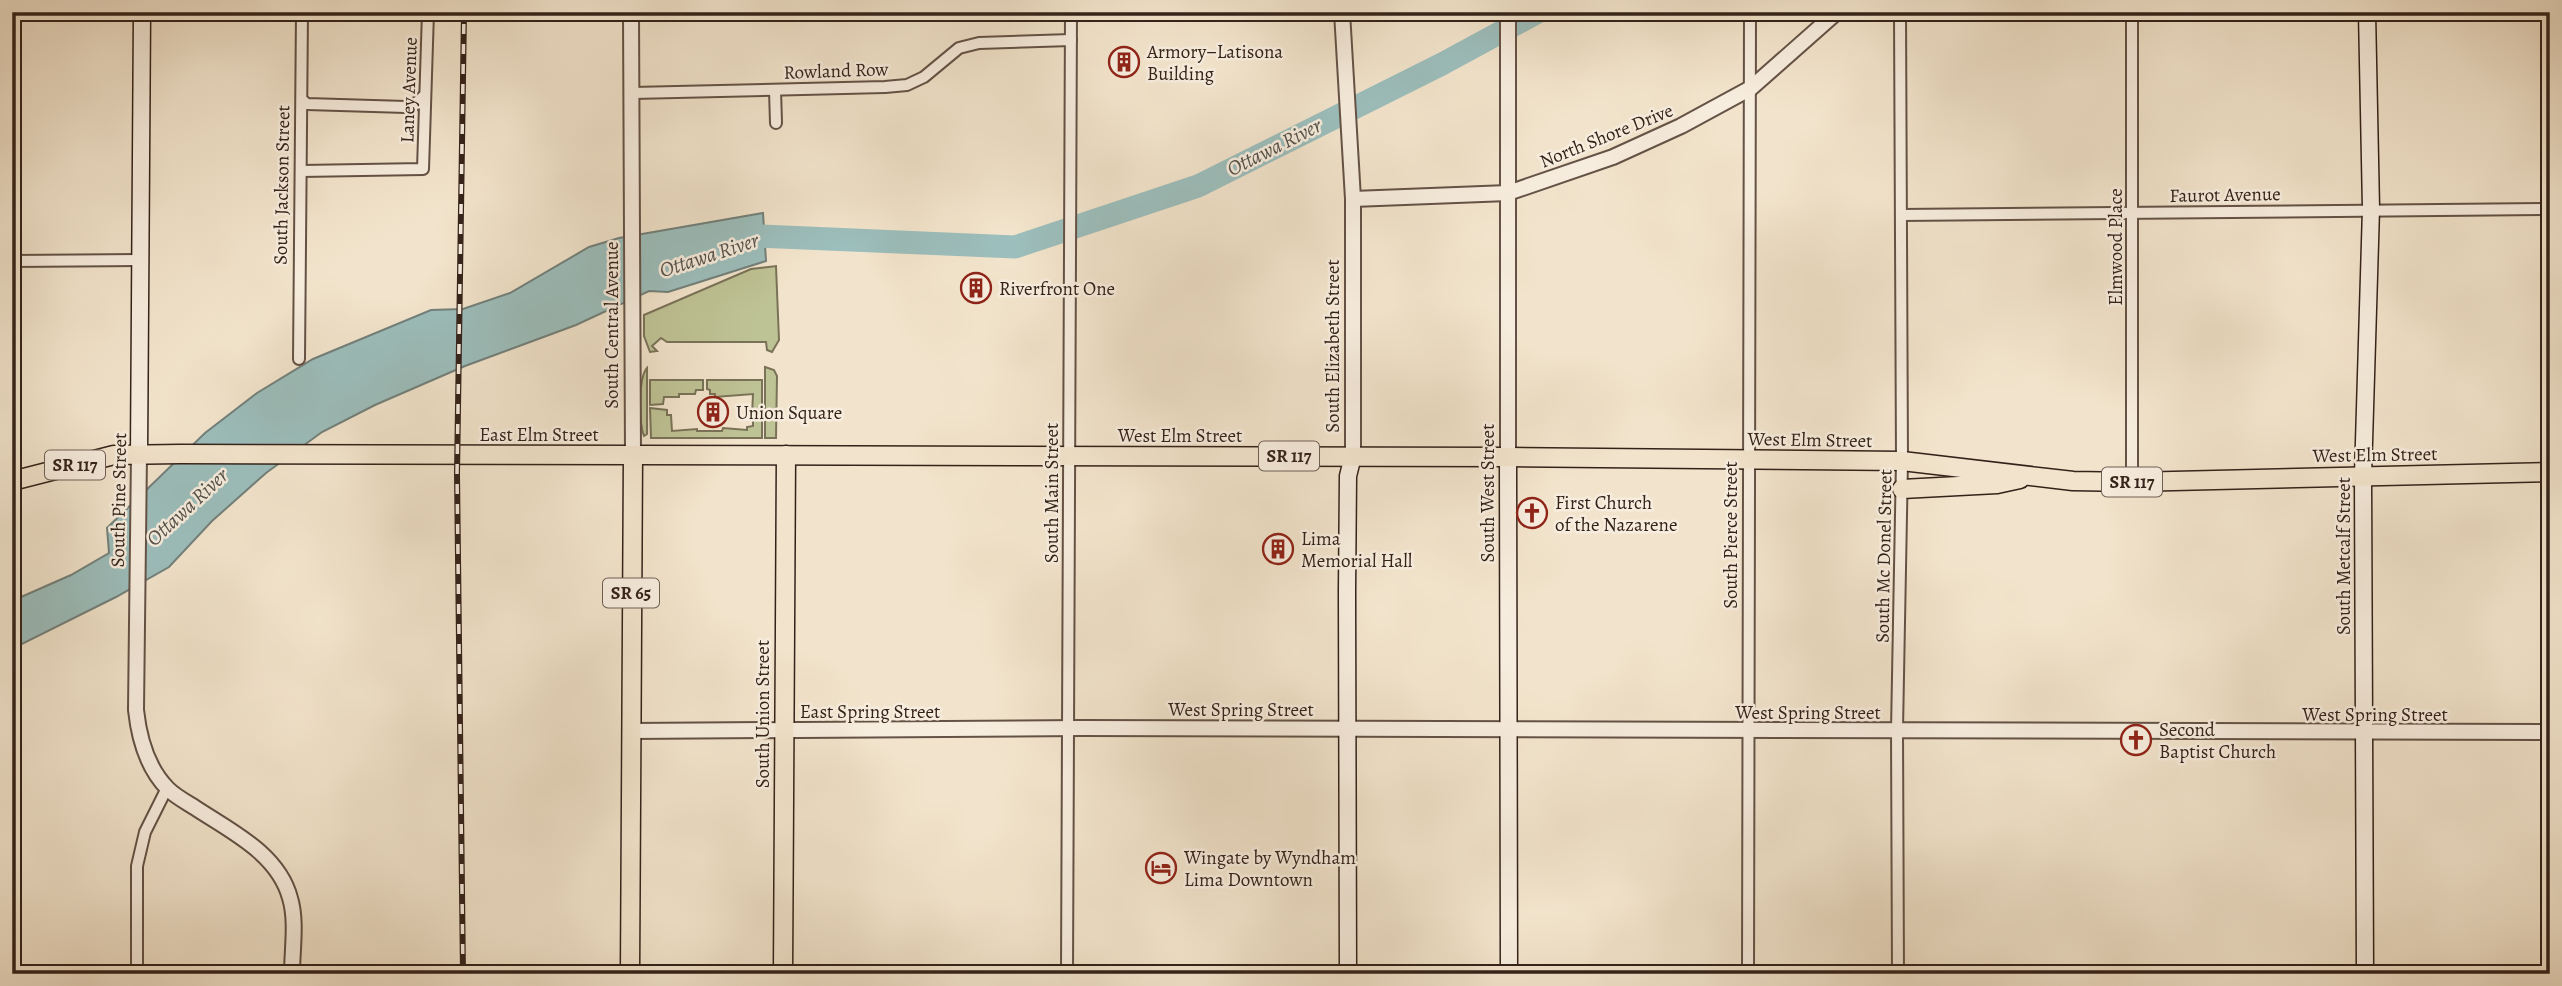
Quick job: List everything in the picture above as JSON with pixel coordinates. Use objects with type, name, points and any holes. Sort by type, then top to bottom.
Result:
[{"type":"main road","name":"South Pine Street","points":[[139,454],[142,12]]},
{"type":"main road","name":"South Metcalf Street","points":[[2365,974],[2363,475],[2371,209],[2367,12]]},
{"type":"main road","name":"East Elm Street","points":[[12,481],[114,455],[139,454],[1069,456]]},
{"type":"main road","name":"South Central Avenue","points":[[630,974],[632,455]]},
{"type":"main road","name":"South Union Street","points":[[783,974],[786,455]]},
{"type":"main road","name":"West Elm Street","points":[[1069,456],[1902,461],[2073,481],[2132,482],[2550,472]]},
{"type":"main road","name":"South Elizabeth Street","points":[[1348,974],[1348,477],[1353,456]]},
{"type":"main road","name":"South West Street","points":[[1508,457],[1510,974]]},
{"type":"main road","points":[[1902,489],[1997,484],[2031,476]]},
{"type":"street","name":"South Jackson Street","points":[[299,359],[302,12]]},
{"type":"street","name":"Laney Avenue","points":[[301,171],[423,169],[428,12]]},
{"type":"street","name":"South Central Avenue","points":[[631,12],[632,455]]},
{"type":"street","name":"South Main Street","points":[[1067,974],[1071,12]]},
{"type":"street","name":"South Elizabeth Street","points":[[1342,12],[1353,199],[1353,456]]},
{"type":"street","name":"South West Street","points":[[1508,12],[1508,457]]},
{"type":"street","name":"South Pierce Street","points":[[1748,974],[1750,12]]},
{"type":"street","name":"North Shore Drive","points":[[1353,199],[1508,193],[1562,176],[1642,145],[1751,88],[1837,12]]},
{"type":"street","name":"South Mc Donel Street","points":[[1898,974],[1897,730],[1902,489],[1900,12]]},
{"type":"street","name":"Elmwood Place","points":[[2132,12],[2132,482]]},
{"type":"street","name":"Rowland Row","points":[[633,93],[907,85],[924,78],[945,58],[959,48],[969,45],[1070,40]]},
{"type":"street","points":[[775,90],[776,123]]},
{"type":"street","points":[[302,100],[307,104],[406,107],[414,105],[425,95]]},
{"type":"street","name":"Faurot Avenue","points":[[1901,215],[2550,209]]},
{"type":"street","points":[[12,261],[141,260]]},
{"type":"street","name":"South Pine Street","points":[[139,454],[136,710],[139,735],[149,761],[167,788]]},
{"type":"street","name":"East Spring Street","points":[[631,732],[1067,728]]},
{"type":"street","name":"West Spring Street","points":[[1067,728],[2550,733]]},
{"type":"street","points":[[137,974],[137,866],[145,832],[167,788],[246,840],[279,874],[290,898],[293,925],[292,974]]},
{"type":"green space","points":[[776,266],[779,340],[772,352],[767,350],[766,342],[667,342],[661,338],[652,346],[657,351],[650,352],[644,336],[644,315],[751,269]]},
{"type":"green space","points":[[765,367],[774,370],[777,376],[776,438],[765,438]]},
{"type":"green space","points":[[647,368],[647,434],[644,436],[640,401],[642,381]]},
{"type":"green space","points":[[650,380],[703,380],[703,390],[696,390],[695,394],[679,394],[679,397],[664,397],[663,404],[650,405]]},
{"type":"green space","points":[[707,380],[762,380],[762,417],[752,416],[753,394],[715,397],[715,394],[710,394],[707,389]]},
{"type":"green space","points":[[650,408],[667,410],[667,415],[671,415],[672,431],[722,431],[723,428],[747,430],[747,427],[753,426],[753,420],[762,419],[762,438],[651,438]]},
{"type":"water","points":[[763,213],[766,261],[668,292],[649,291],[576,325],[465,366],[375,405],[322,432],[266,473],[212,521],[169,567],[12,649],[12,601],[71,575],[109,553],[107,528],[205,433],[257,393],[313,359],[431,310],[463,309],[510,293],[589,247],[619,238]]},
{"type":"waterway","name":"Ottawa River","points":[[736,244],[759,236],[1015,247],[1198,186],[1442,64],[1538,12]]},
{"type":"railway","points":[[463,974],[457,474],[464,12]]},
{"type":"place","name":"Armory–Latisona Building","points":[[1124,62]]},
{"type":"place","name":"Riverfront One","points":[[976,288]]},
{"type":"place","name":"Union Square","points":[[713,412]]},
{"type":"place","name":"First Church of the Nazarene","points":[[1532,513]]},
{"type":"place","name":"Lima Memorial Hall","points":[[1278,549]]},
{"type":"place","name":"Second Baptist Church","points":[[2136,740]]},
{"type":"place","name":"Wingate by Wyndham Lima Downtown","points":[[1161,868]]}]
